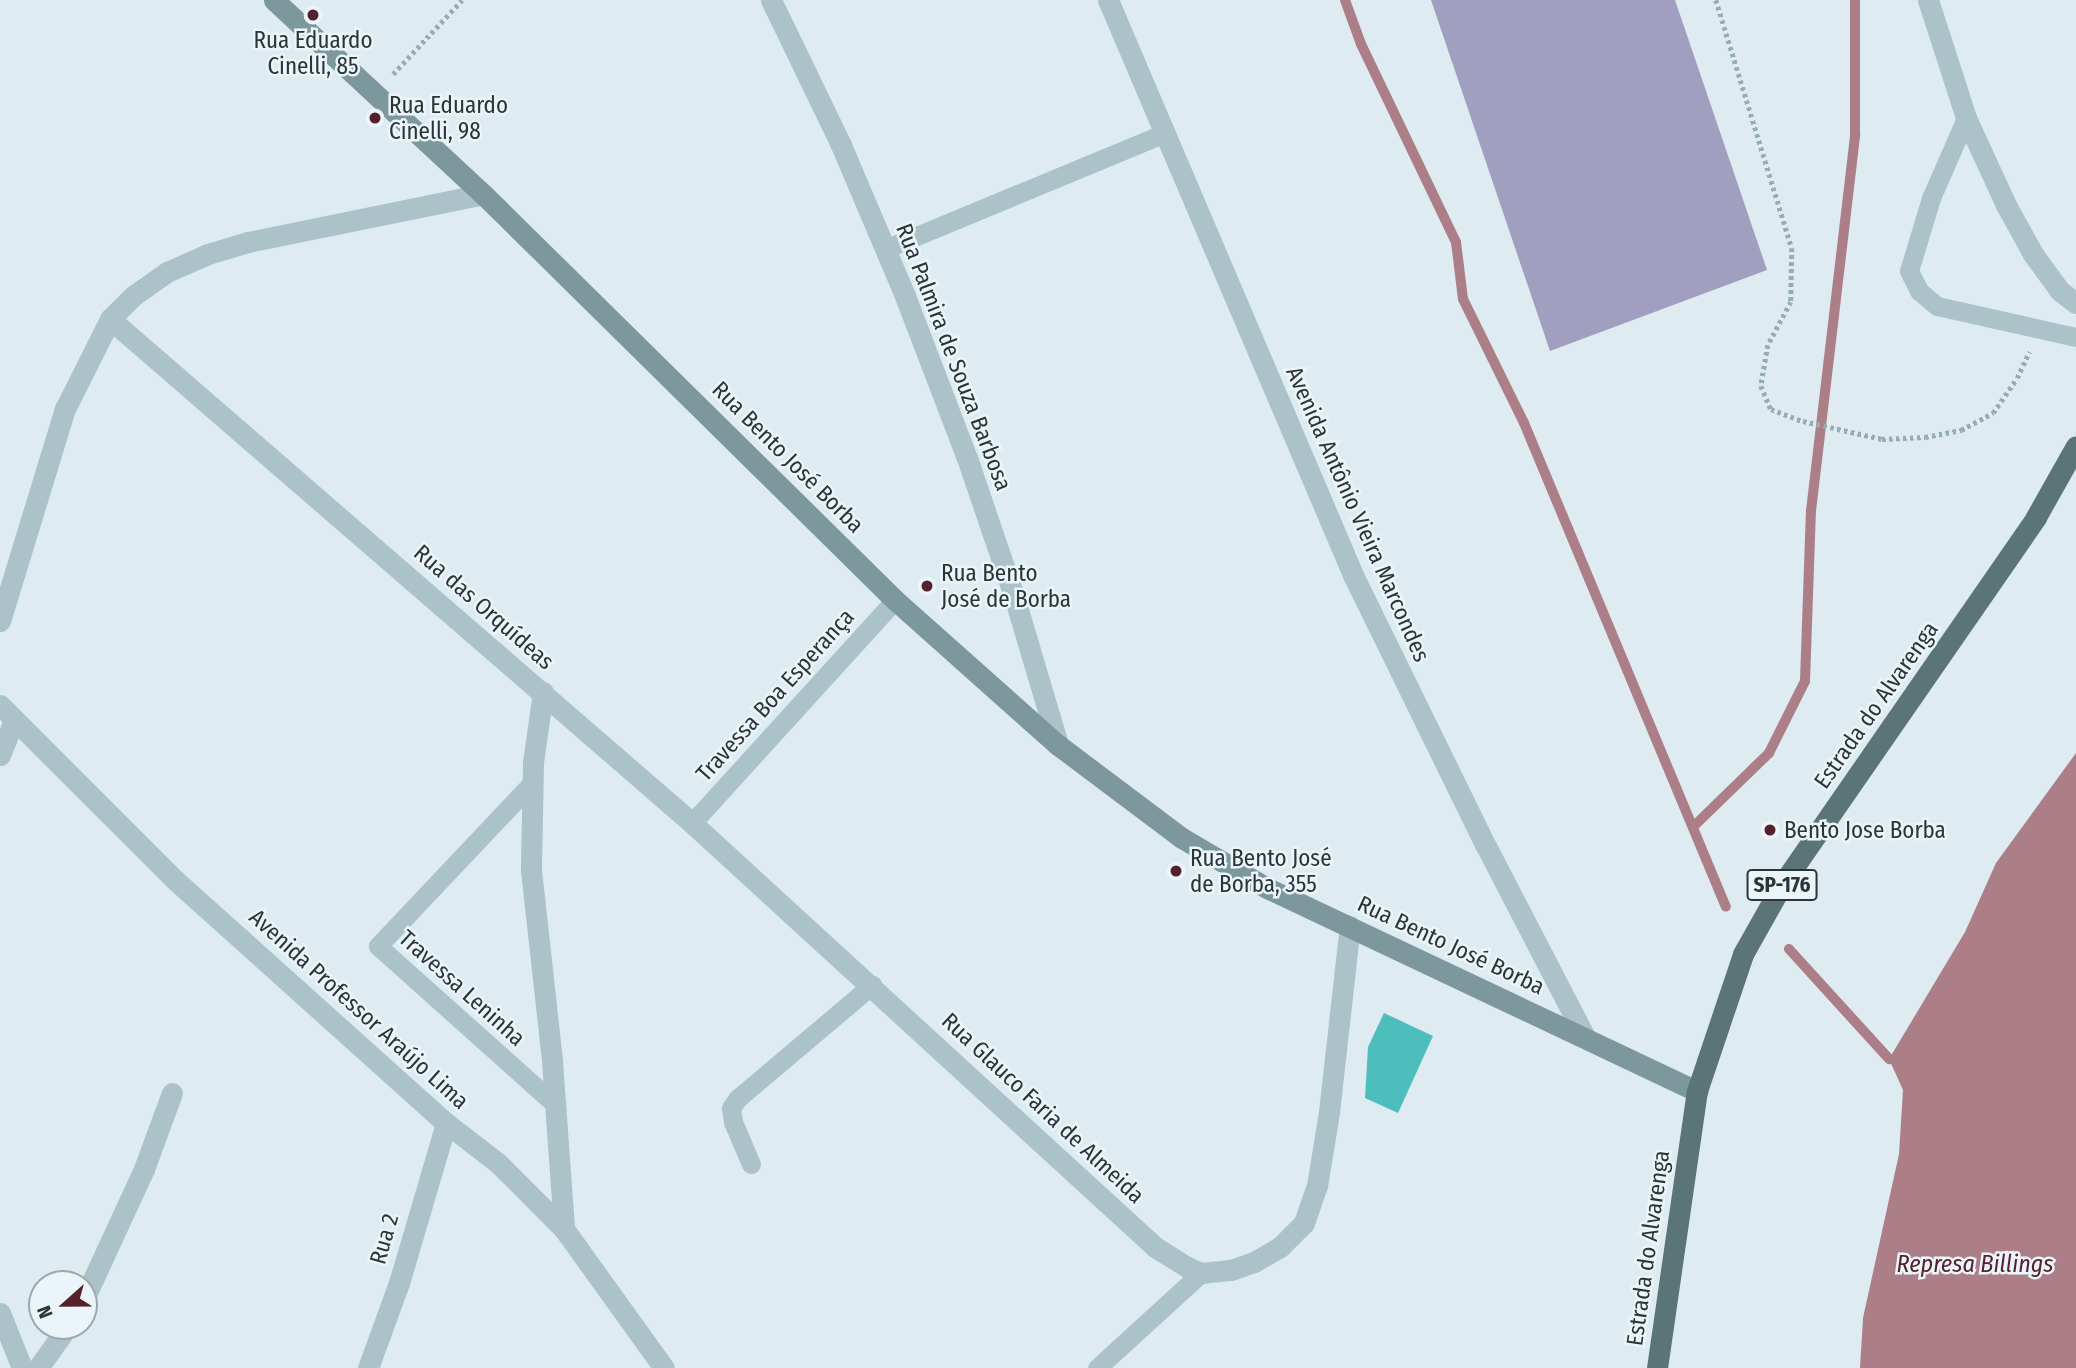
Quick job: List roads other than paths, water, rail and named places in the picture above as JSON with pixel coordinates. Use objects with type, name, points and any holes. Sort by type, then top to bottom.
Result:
[{"type":"main road","name":"Estrada do Alvarenga","points":[[1657,1368],[1697,1091],[1743,954],[1783,883],[1978,605],[2036,517],[2076,446]]},
{"type":"street","name":"Rua Bento José Borba","points":[[274,0],[483,194],[895,600],[1058,745],[1182,838],[1267,888],[1697,1091]]},
{"type":"street","name":"Rua Palmira de Souza Barbosa","points":[[771,0],[841,145],[967,458],[1014,596],[1058,745]]},
{"type":"street","name":"Avenida Antônio Vieira Marcondes","points":[[1108,0],[1354,577],[1486,846],[1585,1038]]},
{"type":"street","points":[[1928,0],[1966,118],[2006,205],[2033,254],[2060,291],[2076,303]]},
{"type":"street","points":[[0,621],[65,409],[110,319],[132,296],[167,272],[208,254],[248,242],[483,194]]},
{"type":"street","name":"Rua das Orquídeas","points":[[110,319],[543,692],[532,783],[531,870],[555,1105],[564,1229]]},
{"type":"street","name":"Rua Glauco Faria de Almeida","points":[[543,692],[872,985],[1155,1247],[1201,1273]]},
{"type":"street","points":[[0,755],[7,713]]},
{"type":"street","name":"Avenida Professor Araújo Lima","points":[[7,713],[175,880],[446,1123],[498,1163],[564,1229],[664,1368]]},
{"type":"street","points":[[1201,1273],[1231,1270],[1254,1262],[1280,1247],[1304,1223],[1317,1186],[1329,1112],[1350,926]]},
{"type":"street","points":[[97,1270],[144,1169],[172,1093]]},
{"type":"street","name":"Rua 2","points":[[368,1368],[399,1283],[446,1123]]},
{"type":"street","points":[[0,1313],[22,1368]]},
{"type":"street","points":[[38,1368],[58,1340]]},
{"type":"lane","points":[[1966,118],[1931,198],[1909,271],[1919,290],[1937,306],[2076,337]]},
{"type":"lane","points":[[885,249],[1163,134]]},
{"type":"lane","name":"Travessa Boa Esperança","points":[[692,823],[895,600]]},
{"type":"lane","name":"Travessa Leninha","points":[[532,783],[377,946],[555,1105]]},
{"type":"lane","points":[[751,1164],[733,1122],[731,1108],[737,1099],[872,985]]},
{"type":"lane","points":[[1097,1368],[1201,1273]]},
{"type":"water","name":"Represa Billings","points":[[2076,753],[2076,1368],[1860,1368],[1863,1318],[1899,1154],[1903,1090],[1889,1059],[1965,932],[1996,863]]},
{"type":"waterway","points":[[1345,0],[1361,44],[1456,242],[1463,299],[1524,423],[1726,907]]},
{"type":"waterway","points":[[1694,826],[1769,753],[1805,681],[1811,511],[1855,135],[1855,0]]},
{"type":"waterway","points":[[1789,949],[1889,1059]]},
{"type":"place","name":"Rua Eduardo Cinelli, 85","points":[[313,15]]},
{"type":"place","name":"Rua Eduardo Cinelli, 98","points":[[375,118]]},
{"type":"place","name":"Rua Bento José de Borba","points":[[927,586]]},
{"type":"place","name":"Bento Jose Borba","points":[[1770,830]]},
{"type":"place","name":"Rua Bento José de Borba, 355","points":[[1176,871]]}]
